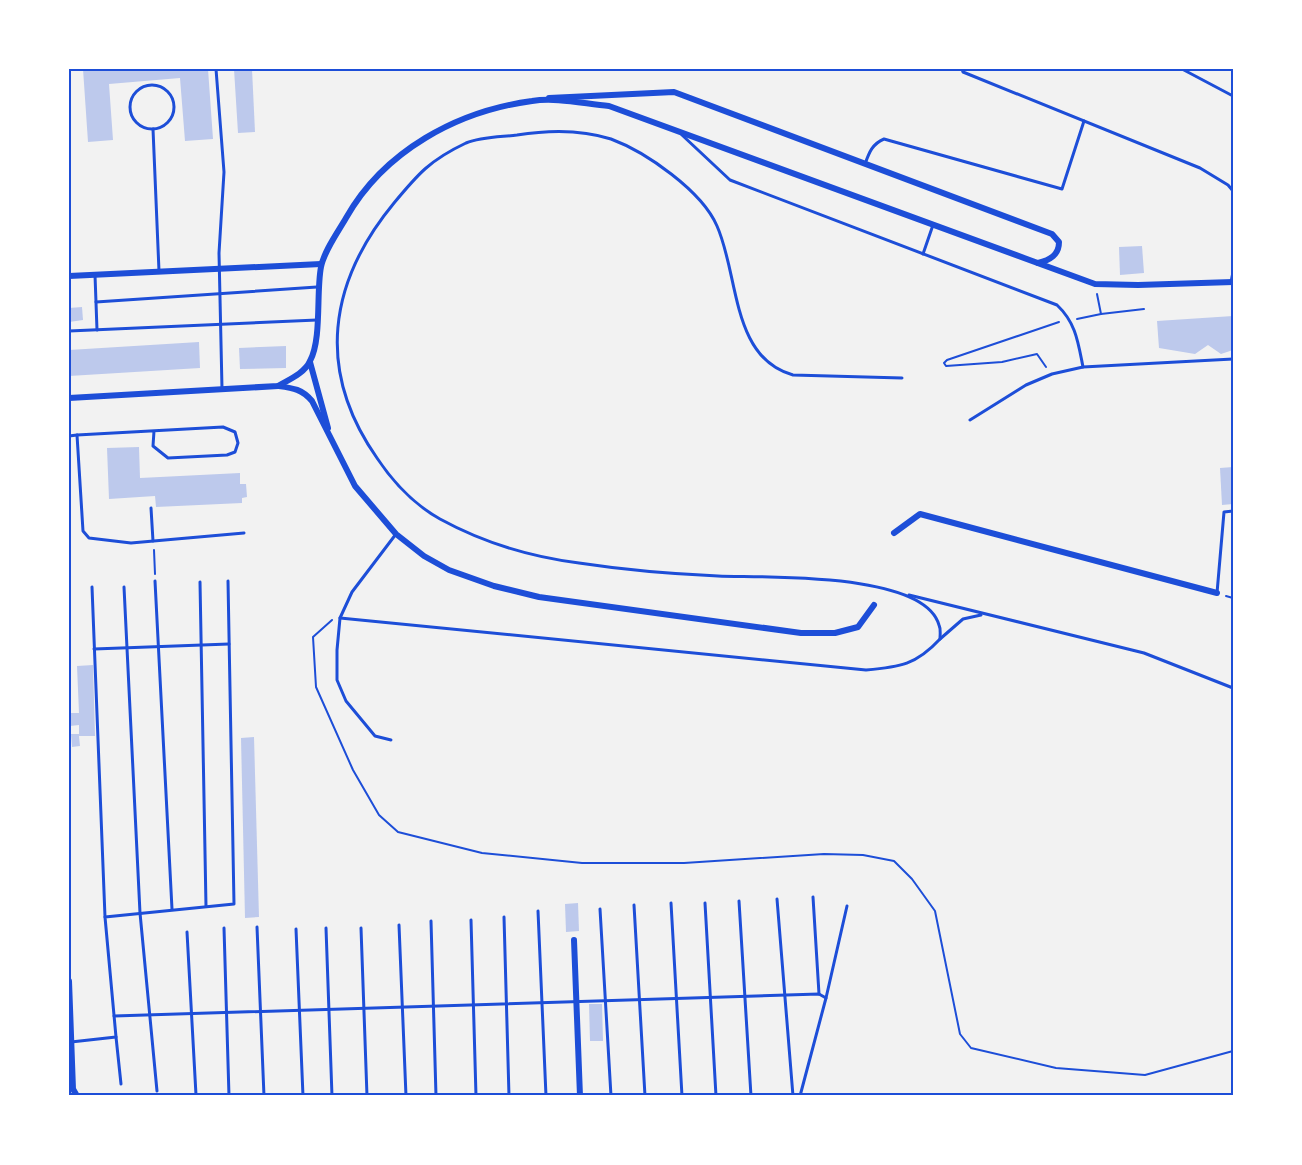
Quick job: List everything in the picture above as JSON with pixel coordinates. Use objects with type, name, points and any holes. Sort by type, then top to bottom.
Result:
[{"type":"street","points":[[328,432],[327,416],[310,362],[317,320],[321,264],[354,205],[399,156],[430,134],[479,112],[534,100],[674,92],[1052,234],[1059,242],[1059,249],[1053,257],[1037,263]]},
{"type":"street","points":[[534,100],[609,106],[1095,284],[1232,282]]},
{"type":"street","points":[[69,276],[321,264]]},
{"type":"street","points":[[278,386],[310,362]]},
{"type":"street","points":[[69,398],[278,386],[295,388],[305,393],[328,432],[354,486],[396,534],[424,556],[449,570],[494,586],[574,603],[727,625],[812,633],[835,633],[858,627],[874,605]]},
{"type":"street","points":[[894,533],[920,514],[1217,593]]},
{"type":"street","points":[[574,940],[580,1096]]},
{"type":"street","points":[[69,981],[73,1089],[77,1096]]},
{"type":"lane","points":[[216,69],[224,172],[219,270],[222,389]]},
{"type":"lane","points":[[962,69],[963,72],[1200,168],[1228,185],[1233,191]]},
{"type":"lane","points":[[1182,69],[1233,96]]},
{"type":"lane","points":[[153,85],[166,90],[174,109],[168,122],[153,129],[142,127],[136,122],[130,109],[134,95],[139,89],[153,85]]},
{"type":"lane","points":[[865,164],[871,148],[884,139],[1062,189],[1084,121]]},
{"type":"lane","points":[[674,128],[730,180],[1057,305],[1069,316],[1076,330],[1083,367]]},
{"type":"lane","points":[[153,129],[159,272]]},
{"type":"lane","points":[[902,378],[793,375],[776,371],[762,359],[749,337],[717,225],[696,196],[660,166],[611,139],[554,129],[470,141],[423,167],[372,230],[343,290],[337,337],[343,396],[363,439],[392,479],[430,513],[455,527],[500,544],[577,563],[718,576],[786,576],[845,581],[1144,653],[1233,688]]},
{"type":"lane","points":[[923,254],[933,225]]},
{"type":"lane","points":[[1232,282],[1233,272]]},
{"type":"lane","points":[[95,275],[97,330]]},
{"type":"lane","points":[[96,302],[319,286]]},
{"type":"lane","points":[[69,331],[317,320]]},
{"type":"lane","points":[[970,420],[1026,385],[1052,374],[1083,367],[1233,359]]},
{"type":"lane","points":[[69,436],[77,435],[223,427],[235,432],[238,442],[235,452],[227,455],[168,458],[153,446],[154,431]]},
{"type":"lane","points":[[77,435],[83,531],[89,538],[104,542],[153,541],[244,533]]},
{"type":"lane","points":[[151,508],[153,541]]},
{"type":"lane","points":[[1217,593],[1224,512],[1233,511]]},
{"type":"lane","points":[[391,740],[375,736],[346,701],[337,680],[340,618],[352,592],[396,534]]},
{"type":"lane","points":[[155,581],[172,909]]},
{"type":"lane","points":[[105,917],[234,904],[228,581]]},
{"type":"lane","points":[[200,582],[206,906]]},
{"type":"lane","points":[[124,586],[140,913],[158,1091]]},
{"type":"lane","points":[[92,587],[105,917],[121,1084]]},
{"type":"lane","points":[[904,594],[922,604],[934,616],[939,623],[940,639]]},
{"type":"lane","points":[[340,618],[866,670],[901,667],[925,655],[963,620],[984,615]]},
{"type":"lane","points":[[94,649],[229,644]]},
{"type":"lane","points":[[813,897],[819,994]]},
{"type":"lane","points":[[777,899],[793,1096]]},
{"type":"lane","points":[[739,901],[751,1096]]},
{"type":"lane","points":[[671,903],[682,1096]]},
{"type":"lane","points":[[705,903],[716,1096]]},
{"type":"lane","points":[[634,905],[645,1096]]},
{"type":"lane","points":[[800,1096],[848,906]]},
{"type":"lane","points":[[600,909],[610,1096]]},
{"type":"lane","points":[[538,911],[546,1096]]},
{"type":"lane","points":[[504,917],[509,1096]]},
{"type":"lane","points":[[471,920],[476,1096]]},
{"type":"lane","points":[[431,921],[436,1096]]},
{"type":"lane","points":[[399,925],[405,1096]]},
{"type":"lane","points":[[257,927],[264,1096]]},
{"type":"lane","points":[[224,928],[229,1096]]},
{"type":"lane","points":[[326,928],[332,1096]]},
{"type":"lane","points":[[361,928],[367,1096]]},
{"type":"lane","points":[[296,929],[303,1096]]},
{"type":"lane","points":[[187,932],[196,1095]]},
{"type":"lane","points":[[114,1016],[578,1000],[819,994],[826,998]]},
{"type":"lane","points":[[71,1042],[116,1037]]},
{"type":"path","points":[[1095,284],[1101,314]]},
{"type":"path","points":[[1082,318],[1144,309]]},
{"type":"path","points":[[1052,374],[1037,354],[1002,362],[946,366],[944,363],[947,360],[1059,322]]},
{"type":"path","points":[[154,560],[155,581]]},
{"type":"path","points":[[340,618],[334,619],[313,637],[316,687],[353,770],[379,815],[398,832],[482,853],[582,863],[684,863],[824,854],[863,855],[894,861],[912,879],[935,911],[960,1034],[971,1048],[1056,1068],[1145,1076],[1233,1051]]},
{"type":"building","points":[[83,69],[208,69],[213,139],[185,141],[180,78],[109,84],[113,140],[88,142]]},
{"type":"building","points":[[234,69],[252,69],[255,132],[238,133]]},
{"type":"building","points":[[1142,246],[1144,273],[1120,275],[1119,247]]},
{"type":"building","points":[[82,307],[83,320],[69,322],[69,308]]},
{"type":"building","points":[[1233,316],[1233,350],[1221,354],[1208,345],[1195,354],[1159,348],[1157,321]]},
{"type":"building","points":[[199,342],[200,368],[69,376],[69,350]]},
{"type":"building","points":[[286,346],[286,368],[240,369],[239,348]]},
{"type":"building","points":[[139,447],[140,478],[240,473],[240,484],[246,484],[247,497],[242,498],[242,503],[156,507],[155,496],[109,499],[107,448]]},
{"type":"building","points":[[1233,467],[1233,504],[1222,505],[1220,468]]},
{"type":"building","points":[[93,665],[95,736],[79,736],[80,746],[72,747],[71,734],[79,734],[79,725],[70,726],[70,713],[79,713],[77,666]]},
{"type":"building","points":[[254,737],[259,917],[245,918],[241,738]]},
{"type":"building","points":[[578,903],[579,931],[566,932],[565,904]]},
{"type":"building","points":[[589,1004],[602,1004],[603,1041],[590,1041]]}]
